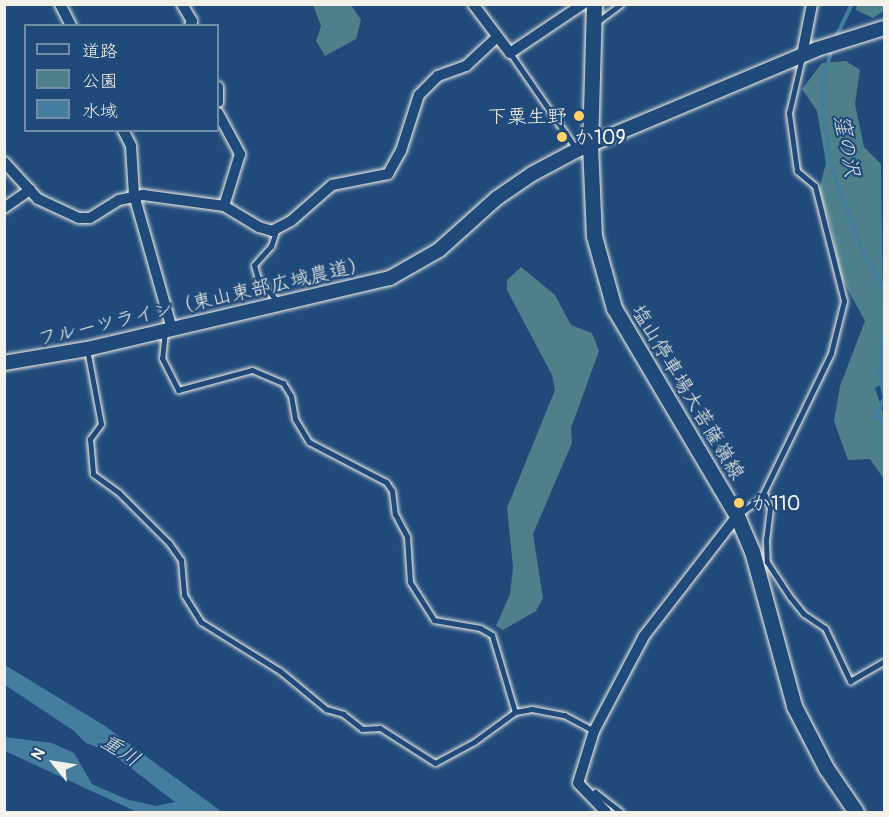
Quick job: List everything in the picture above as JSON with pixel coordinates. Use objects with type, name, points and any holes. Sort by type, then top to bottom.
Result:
[{"type":"main road","name":"塩山停車場大菩薩嶺線","points":[[594,4],[583,148],[594,236],[614,308],[737,516],[752,551],[802,727],[856,813]]},
{"type":"street","points":[[60,4],[70,24]]},
{"type":"street","points":[[182,4],[189,24]]},
{"type":"street","points":[[473,4],[510,53],[583,4]]},
{"type":"street","points":[[802,55],[812,4]]},
{"type":"street","name":"フルーツライン（東山東部広域農道）","points":[[4,363],[87,349],[367,286],[417,265],[497,198],[583,148],[817,48],[885,28]]},
{"type":"street","points":[[4,162],[38,199],[79,218],[90,218],[134,195],[224,206],[265,230],[276,229],[291,221],[332,185],[388,174],[401,151],[419,95],[438,76],[466,66],[497,37]]},
{"type":"street","points":[[219,115],[240,154],[224,206]]},
{"type":"street","points":[[124,132],[130,146],[134,195],[169,330]]},
{"type":"street","points":[[4,208],[30,190]]},
{"type":"street","points":[[606,813],[588,798],[578,783],[579,773],[594,731],[637,646],[737,516]]},
{"type":"lane","points":[[593,25],[621,4]]},
{"type":"lane","points":[[510,53],[583,148]]},
{"type":"lane","points":[[737,516],[764,494],[831,353],[844,301],[815,186],[797,171],[789,113],[802,55]]},
{"type":"lane","points":[[276,229],[271,246],[254,265],[254,271],[280,306]]},
{"type":"lane","points":[[169,330],[162,358],[178,390],[252,370],[271,377],[283,383],[291,396],[295,419],[309,442],[386,483],[392,491],[395,514],[405,527],[410,582],[434,620],[480,628],[492,635],[515,712]]},
{"type":"lane","points":[[87,349],[92,392],[101,424],[90,439],[93,474],[119,493],[170,543],[181,560],[184,596],[201,622],[280,671],[326,709],[343,714],[362,729],[380,728],[435,763],[515,712],[532,709],[564,715],[594,731]]},
{"type":"lane","points":[[764,494],[770,508],[766,539],[767,562],[804,614],[825,628],[850,681],[885,661]]},
{"type":"lane","points":[[588,798],[595,792],[621,813]]},
{"type":"green space","points":[[313,5],[351,5],[361,20],[356,39],[325,56],[316,41],[321,26]]},
{"type":"green space","points":[[857,5],[884,5],[884,11],[873,18],[856,10]]},
{"type":"green space","points":[[846,61],[860,70],[855,104],[864,147],[881,164],[884,383],[875,388],[884,415],[884,479],[870,459],[848,460],[834,421],[840,386],[865,321],[840,275],[831,227],[819,190],[826,163],[817,111],[802,89],[822,63]]},
{"type":"green space","points":[[521,267],[555,295],[571,325],[592,333],[599,351],[571,428],[572,443],[533,534],[543,598],[536,611],[503,630],[496,626],[510,594],[513,567],[507,508],[555,390],[552,375],[507,290],[507,280]]},
{"type":"water","name":"重川","points":[[5,665],[105,726],[222,812],[137,812],[5,751],[5,737],[52,743],[74,753],[92,784],[126,799],[156,806],[175,802],[110,752],[86,743],[74,731],[5,685]]},
{"type":"waterway","name":"窪の沢","points":[[835,39],[852,4]]},
{"type":"waterway","name":"窪の沢","points":[[832,49],[824,77],[823,116],[832,168],[860,245],[884,290]]},
{"type":"waterway","name":"窪の沢","points":[[884,333],[880,375],[884,395]]},
{"type":"waterway","name":"窪の沢","points":[[884,399],[876,415],[884,425]]},
{"type":"place","name":"下粟生野","points":[[579,116]]},
{"type":"place","name":"か109","points":[[562,137]]},
{"type":"place","name":"か110","points":[[739,503]]}]
